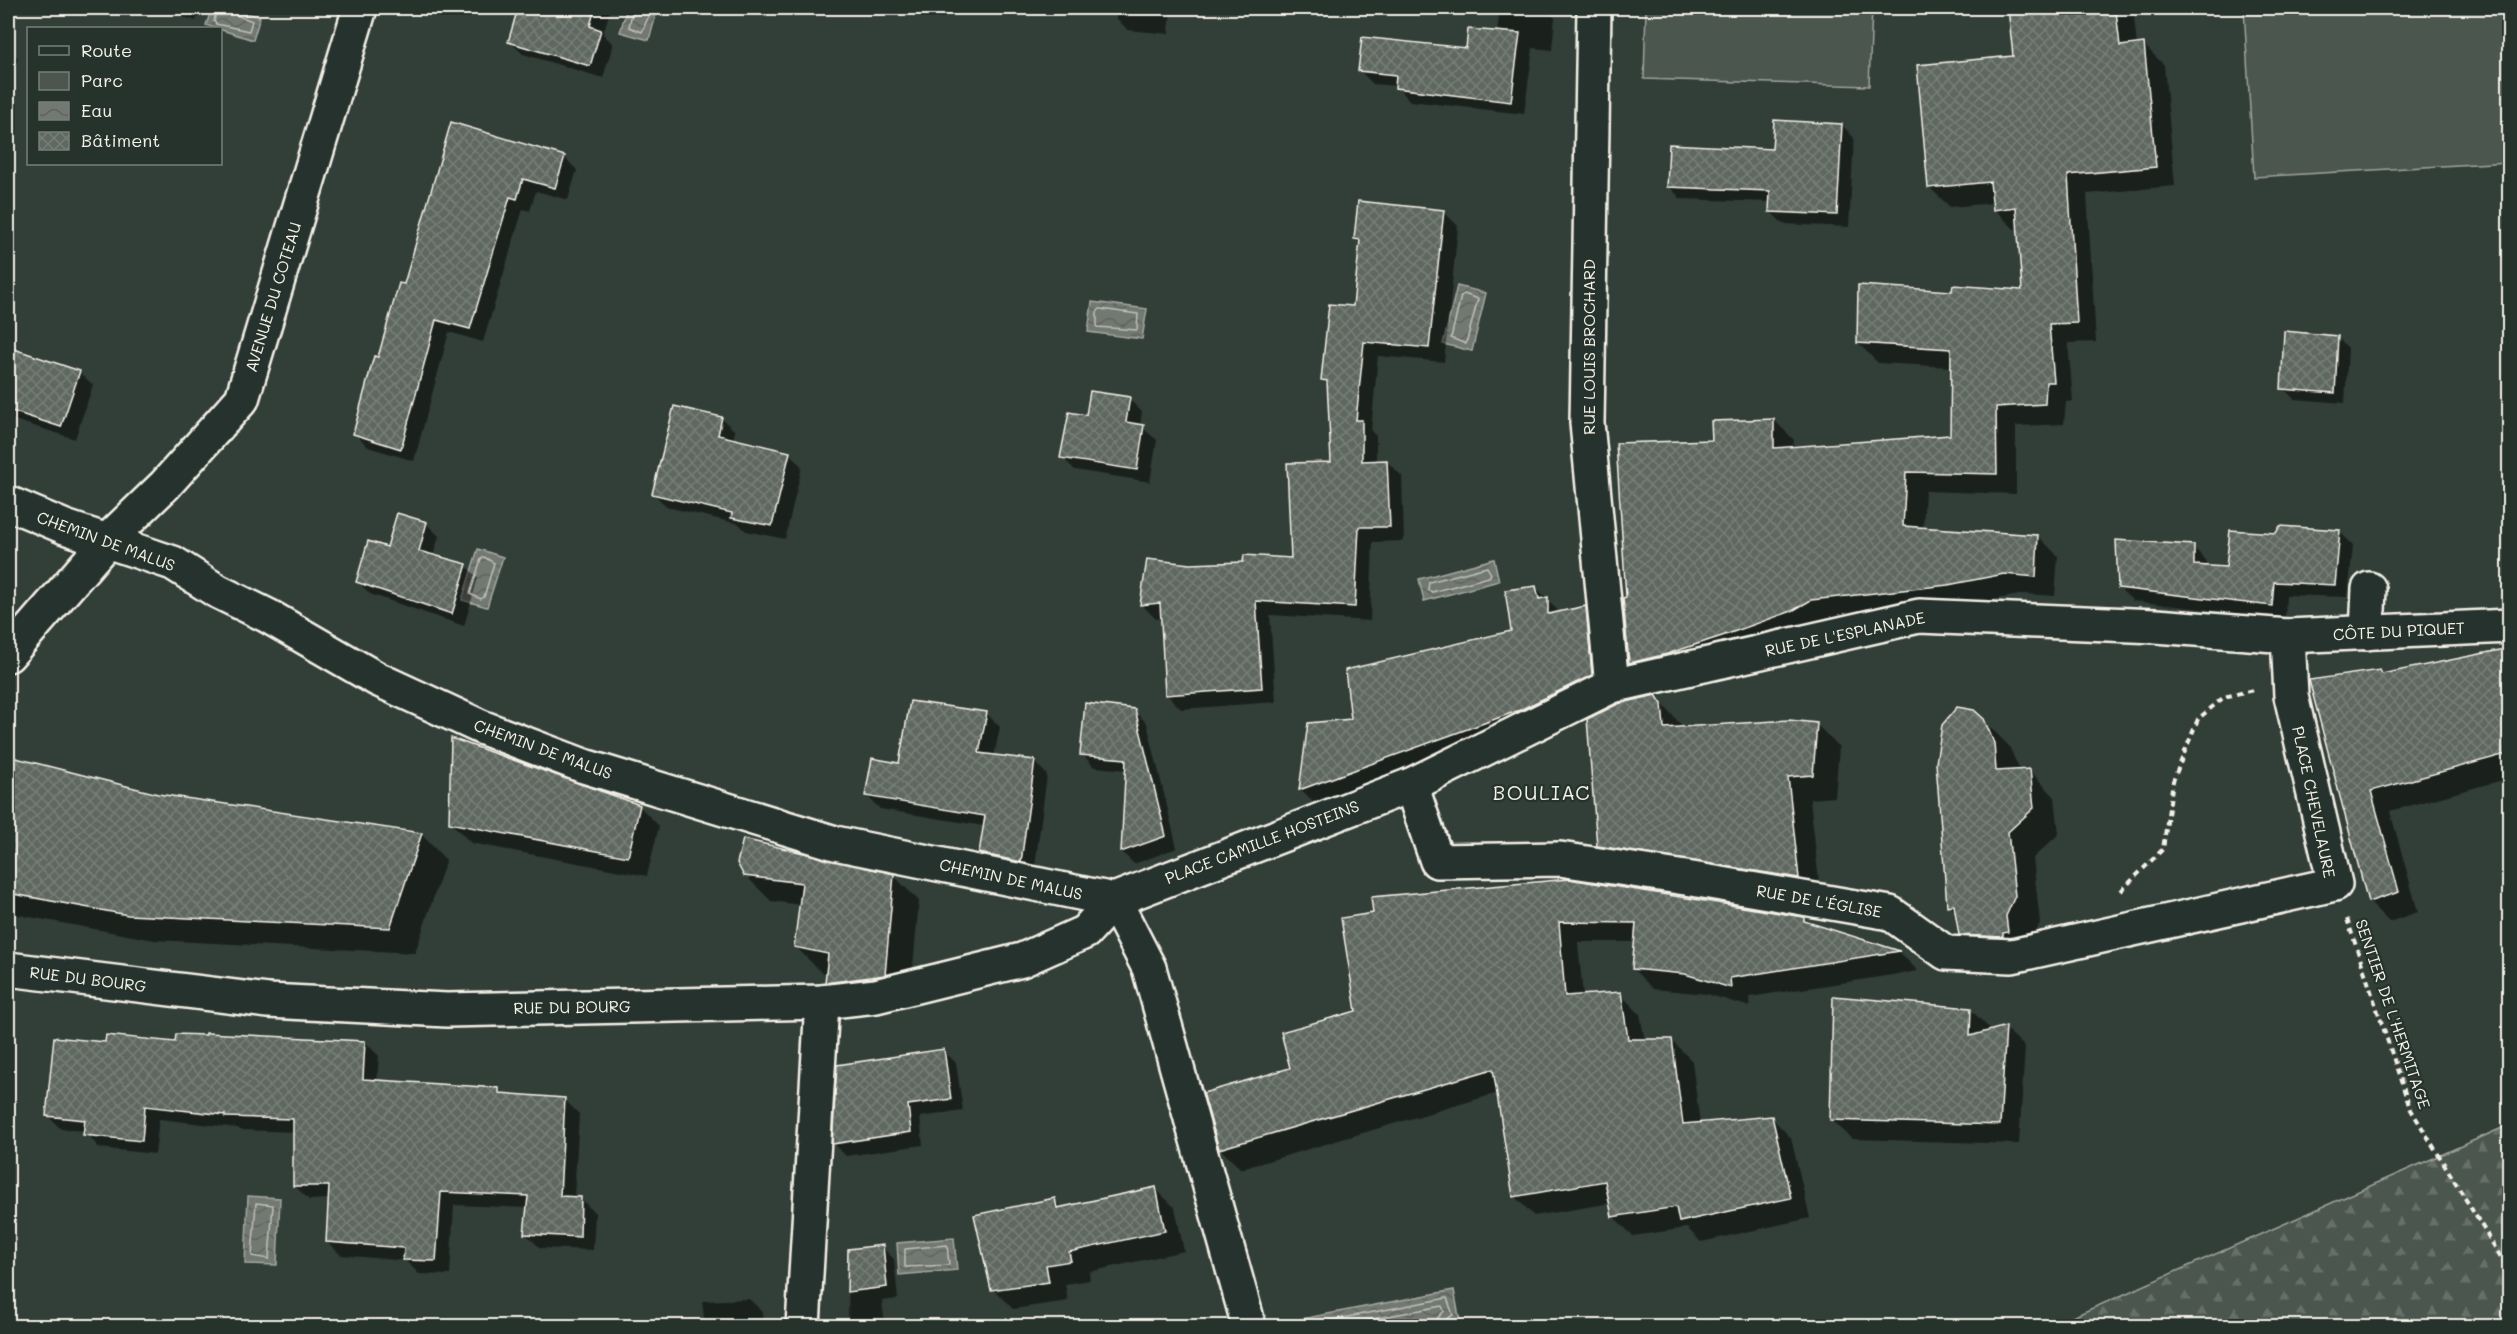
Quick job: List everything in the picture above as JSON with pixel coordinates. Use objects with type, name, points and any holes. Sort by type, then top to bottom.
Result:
[{"type":"street","name":"AVENUE DU COTEAU","points":[[8,655],[108,540],[165,485],[242,399],[360,8]]},
{"type":"street","name":"RUE LOUIS BROCHARD","points":[[1594,8],[1587,423],[1612,686]]},
{"type":"street","name":"CHEMIN DE MALUS","points":[[8,503],[65,527],[173,563],[217,591],[268,616],[397,688],[481,727],[584,766],[835,843],[1114,900]]},
{"type":"street","points":[[2367,633],[2369,589]]},
{"type":"street","name":"RUE DE L'ESPLANADE","points":[[1612,686],[1919,616],[2117,624],[2288,636]]},
{"type":"street","name":"CÔTE DU PIQUET","points":[[2288,636],[2510,626]]},
{"type":"street","name":"PLACE CHEVELAURE","points":[[2012,956],[2335,884],[2289,680],[2288,636]]},
{"type":"street","name":"PLACE CAMILLE HOSTEINS","points":[[1114,900],[1411,785],[1612,686]]},
{"type":"street","name":"RUE DE L'ÉGLISE","points":[[1411,785],[1437,861],[1560,859],[1616,867],[1890,913],[1946,953],[2012,956]]},
{"type":"street","name":"RUE DU BOURG","points":[[8,969],[268,1001],[447,1010],[822,1002],[876,996],[1022,960],[1085,932],[1114,900]]},
{"type":"street","points":[[1114,900],[1149,968],[1249,1326]]},
{"type":"street","points":[[803,1326],[822,1002]]},
{"type":"path","points":[[2113,898],[2163,849],[2173,781],[2198,719],[2224,697],[2289,680]]},
{"type":"path","name":"SENTIER DE L'HERMITAGE","points":[[2335,884],[2410,1108],[2510,1272]]},
{"type":"green space","points":[[1646,8],[1872,8],[1869,86],[1644,79]]},
{"type":"green space","points":[[2244,8],[2509,8],[2509,162],[2254,177]]},
{"type":"green space","points":[[2509,1125],[2509,1326],[2052,1326]]},
{"type":"water","points":[[212,8],[231,8],[260,17],[253,40],[222,30],[222,27],[206,25]]},
{"type":"water","points":[[627,8],[658,8],[649,40],[620,32]]},
{"type":"water","points":[[1457,286],[1486,293],[1472,351],[1443,344]]},
{"type":"water","points":[[1092,302],[1147,309],[1142,339],[1088,332]]},
{"type":"water","points":[[478,549],[503,557],[487,607],[462,600]]},
{"type":"water","points":[[1494,559],[1499,581],[1424,601],[1419,579]]},
{"type":"water","points":[[248,1196],[280,1198],[277,1265],[245,1264]]},
{"type":"water","points":[[954,1238],[957,1270],[899,1275],[897,1243]]},
{"type":"water","points":[[1454,1290],[1460,1322],[1435,1326],[1303,1326],[1301,1319]]},
{"type":"building","points":[[518,8],[595,8],[590,26],[601,30],[590,66],[508,42]]},
{"type":"building","points":[[2008,8],[2101,8],[2101,13],[2116,11],[2120,46],[2144,43],[2156,167],[2068,175],[2077,323],[2049,324],[2054,382],[2046,382],[2045,404],[1996,407],[1997,474],[1906,472],[1903,526],[2038,535],[2036,577],[2004,574],[1948,585],[1811,600],[1792,611],[1722,636],[1667,654],[1629,663],[1623,598],[1626,597],[1616,443],[1712,440],[1711,421],[1774,419],[1774,448],[1950,435],[1951,349],[1857,343],[1858,285],[1952,291],[1953,285],[2022,290],[2016,207],[1993,210],[1990,182],[1928,188],[1917,65],[2013,56]]},
{"type":"building","points":[[1468,29],[1520,33],[1511,102],[1395,88],[1396,75],[1358,71],[1362,37],[1466,48]]},
{"type":"building","points":[[1774,120],[1842,124],[1837,215],[1769,212],[1770,191],[1667,187],[1669,144],[1772,149]]},
{"type":"building","points":[[451,122],[565,156],[555,188],[523,179],[517,199],[510,197],[470,329],[436,320],[401,449],[353,434],[374,356],[378,357],[399,283],[404,284]]},
{"type":"building","points":[[1358,201],[1444,210],[1429,348],[1364,342],[1356,420],[1362,420],[1362,461],[1387,460],[1390,527],[1359,527],[1355,607],[1256,601],[1262,688],[1165,695],[1160,603],[1140,605],[1147,559],[1190,564],[1243,562],[1244,555],[1291,558],[1287,463],[1331,462],[1327,381],[1321,380],[1329,304],[1353,306],[1360,240],[1354,239]]},
{"type":"building","points":[[2284,331],[2338,336],[2335,393],[2281,389]]},
{"type":"building","points":[[8,347],[80,371],[61,427],[8,410]]},
{"type":"building","points":[[1090,391],[1130,397],[1126,422],[1144,425],[1137,470],[1060,458],[1069,412],[1086,415]]},
{"type":"building","points":[[674,406],[722,417],[718,435],[790,452],[772,526],[731,518],[732,513],[652,494]]},
{"type":"building","points":[[397,513],[427,522],[419,551],[467,564],[452,614],[356,582],[368,541],[387,547]]},
{"type":"building","points":[[2280,526],[2340,530],[2335,585],[2274,582],[2272,606],[2118,588],[2116,540],[2194,545],[2194,565],[2226,567],[2230,530],[2276,533]]},
{"type":"building","points":[[1536,586],[1539,599],[1548,597],[1548,614],[1586,606],[1592,675],[1520,710],[1299,790],[1308,723],[1351,719],[1345,670],[1511,631],[1505,590]]},
{"type":"building","points":[[2510,648],[2510,753],[2371,791],[2399,892],[2368,902],[2309,680],[2380,670],[2382,674]]},
{"type":"building","points":[[1656,695],[1662,704],[1664,728],[1789,720],[1817,723],[1813,775],[1788,777],[1799,878],[1597,846],[1587,719],[1618,704]]},
{"type":"building","points":[[910,701],[987,712],[979,753],[1035,760],[1021,862],[979,853],[985,816],[865,796],[872,758],[899,763]]},
{"type":"building","points":[[1085,703],[1135,709],[1166,836],[1121,852],[1126,759],[1080,755]]},
{"type":"building","points":[[1957,707],[1974,710],[1984,719],[1994,743],[1996,771],[2030,769],[2034,808],[2008,832],[2015,896],[2006,916],[2008,932],[2003,933],[2003,937],[1959,935],[1954,905],[1947,906],[1936,763],[1942,725]]},
{"type":"building","points":[[451,738],[640,805],[628,857],[449,823]]},
{"type":"building","points":[[8,756],[158,794],[422,833],[390,928],[128,915],[8,893]]},
{"type":"building","points":[[743,839],[894,874],[885,975],[825,983],[828,954],[794,947],[802,883],[744,876],[737,863]]},
{"type":"building","points":[[1569,879],[1804,917],[1804,921],[1900,951],[1730,978],[1731,988],[1685,974],[1632,969],[1636,923],[1559,922],[1565,996],[1621,992],[1628,1039],[1672,1039],[1683,1124],[1772,1116],[1791,1198],[1679,1222],[1676,1207],[1612,1217],[1605,1181],[1513,1197],[1493,1069],[1219,1149],[1203,1093],[1290,1068],[1281,1032],[1356,1011],[1341,918],[1373,913],[1371,897]]},
{"type":"building","points":[[1833,996],[1971,1008],[1970,1036],[2006,1026],[2000,1125],[1830,1120]]},
{"type":"building","points":[[206,1033],[365,1041],[363,1079],[499,1088],[499,1093],[565,1098],[560,1196],[581,1197],[580,1237],[524,1234],[528,1196],[441,1192],[436,1261],[403,1260],[404,1248],[326,1242],[329,1186],[293,1186],[293,1119],[225,1117],[225,1115],[145,1106],[142,1141],[83,1135],[85,1120],[46,1116],[54,1037],[105,1042],[106,1035],[175,1042],[176,1034],[206,1035]]},
{"type":"building","points":[[944,1049],[951,1099],[908,1105],[911,1132],[832,1144],[837,1065]]},
{"type":"building","points":[[1156,1187],[1165,1231],[1069,1252],[1071,1261],[1046,1265],[1049,1282],[991,1290],[974,1215],[1055,1198],[1057,1208]]},
{"type":"building","points":[[883,1245],[887,1287],[847,1292],[848,1249]]},
{"type":"district","name":"BOULIAC","points":[[1542,793]]}]
